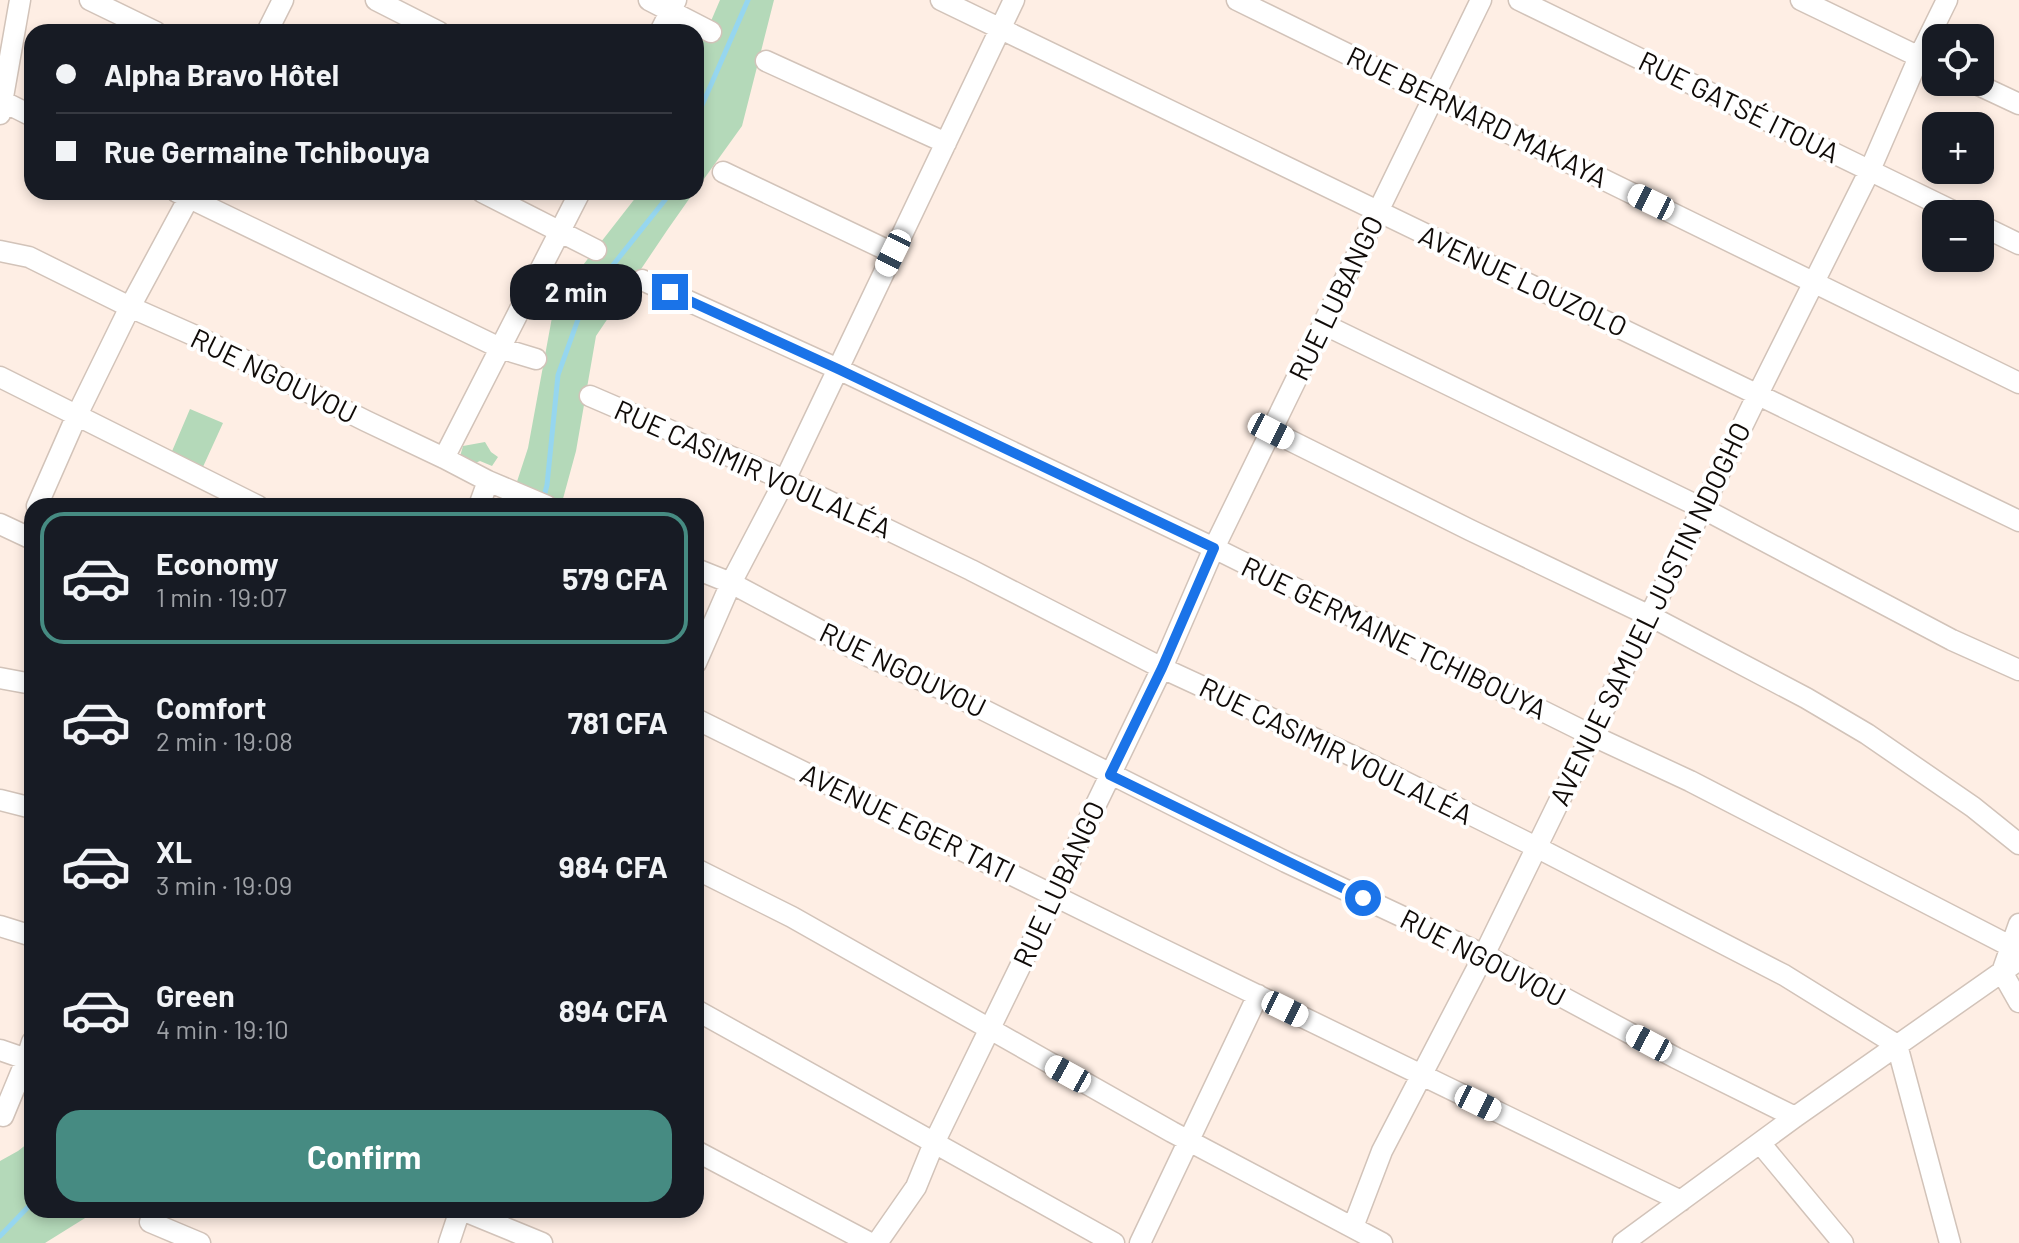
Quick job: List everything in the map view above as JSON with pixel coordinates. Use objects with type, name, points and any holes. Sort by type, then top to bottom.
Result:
[{"type":"street","points":[[20,0],[2,96],[24,111]]},
{"type":"street","points":[[90,0],[140,24]]},
{"type":"street","points":[[271,24],[283,0]]},
{"type":"street","points":[[376,0],[423,24]]},
{"type":"street","points":[[649,0],[674,6],[700,24]]},
{"type":"street","name":"AVENUE LOUZOLO","points":[[941,0],[2019,521]]},
{"type":"street","points":[[704,645],[731,583],[785,480],[1014,0]]},
{"type":"street","name":"RUE BERNARD MAKAYA","points":[[1237,0],[2019,383]]},
{"type":"street","name":"RUE LUBANGO","points":[[877,1243],[916,1187],[934,1143],[1162,668],[1214,548],[1481,0]]},
{"type":"street","name":"RUE GATSÉ ITOUA","points":[[1519,0],[1931,200]]},
{"type":"street","points":[[1801,0],[1922,58]]},
{"type":"street","name":"AVENUE SAMUEL JUSTIN NDOGHO","points":[[1940,24],[1947,0]]},
{"type":"street","points":[[664,24],[674,6]]},
{"type":"street","points":[[704,27],[711,32]]},
{"type":"street","points":[[766,61],[946,143]]},
{"type":"street","name":"AVENUE SAMUEL JUSTIN NDOGHO","points":[[1353,1227],[1382,1151],[1484,955],[1758,394],[1922,72]]},
{"type":"street","points":[[1994,92],[2019,104]]},
{"type":"street","points":[[723,172],[893,253]]},
{"type":"street","points":[[41,498],[77,415],[183,200]]},
{"type":"street","points":[[198,200],[500,348],[536,359]]},
{"type":"street","points":[[498,200],[596,250]]},
{"type":"street","points":[[444,458],[576,200]]},
{"type":"street","points":[[1994,232],[2019,244]]},
{"type":"street","name":"RUE NGOUVOU","points":[[0,251],[29,257],[528,498]]},
{"type":"street","name":"RUE GERMAINE TCHIBOUYA","points":[[642,280],[838,369],[1214,548],[1690,781],[2010,960]]},
{"type":"street","points":[[1323,324],[1702,508],[1952,640],[2019,670]]},
{"type":"street","points":[[0,377],[242,498]]},
{"type":"street","name":"RUE CASIMIR VOULALÉA","points":[[590,396],[785,480],[1162,668],[1359,759],[1784,975],[1897,1045]]},
{"type":"street","points":[[1271,431],[1650,616],[1806,698],[1867,734],[1973,807],[2019,844]]},
{"type":"street","points":[[482,498],[488,481]]},
{"type":"street","points":[[0,524],[24,529]]},
{"type":"street","name":"RUE NGOUVOU","points":[[704,572],[1286,862],[1484,955],[1676,1058],[1795,1117]]},
{"type":"street","points":[[0,678],[24,682]]},
{"type":"street","name":"AVENUE EGER TATI","points":[[704,723],[1681,1201]]},
{"type":"street","points":[[0,800],[24,806]]},
{"type":"street","points":[[704,873],[792,917],[1189,1141],[1382,1243]]},
{"type":"street","points":[[2019,924],[2010,960],[2019,1002]]},
{"type":"street","points":[[0,926],[24,934]]},
{"type":"street","points":[[1623,1243],[2010,960]]},
{"type":"street","points":[[1140,1243],[1258,995]]},
{"type":"street","points":[[704,1014],[1114,1243]]},
{"type":"street","points":[[1897,1045],[1950,1243]]},
{"type":"street","points":[[0,1050],[24,1053]]},
{"type":"street","points":[[3,1116],[24,1068]]},
{"type":"street","points":[[1760,1143],[1843,1243]]},
{"type":"street","points":[[704,1155],[870,1243]]},
{"type":"street","points":[[449,1243],[458,1218]]},
{"type":"street","points":[[481,1218],[542,1243]]},
{"type":"street","points":[[150,1222],[200,1243]]},
{"type":"green space","points":[[720,0],[774,0],[742,126],[704,179],[704,37]]},
{"type":"green space","points":[[634,200],[688,200],[596,336],[576,451],[563,498],[512,498],[528,448],[555,301]]},
{"type":"green space","points":[[190,409],[223,423],[202,469],[170,456]]},
{"type":"green space","points":[[485,442],[498,457],[492,466],[480,461],[473,464],[459,460],[463,446]]},
{"type":"green space","points":[[24,1146],[24,1218],[85,1218],[45,1243],[0,1243],[0,1161]]},
{"type":"waterway","points":[[704,101],[748,0]]},
{"type":"waterway","points":[[544,498],[558,375],[585,300],[665,200]]},
{"type":"waterway","points":[[0,1236],[24,1211]]},
{"type":"route","points":[[670,292],[1214,548],[1162,668],[1110,775],[1363,898]]}]
